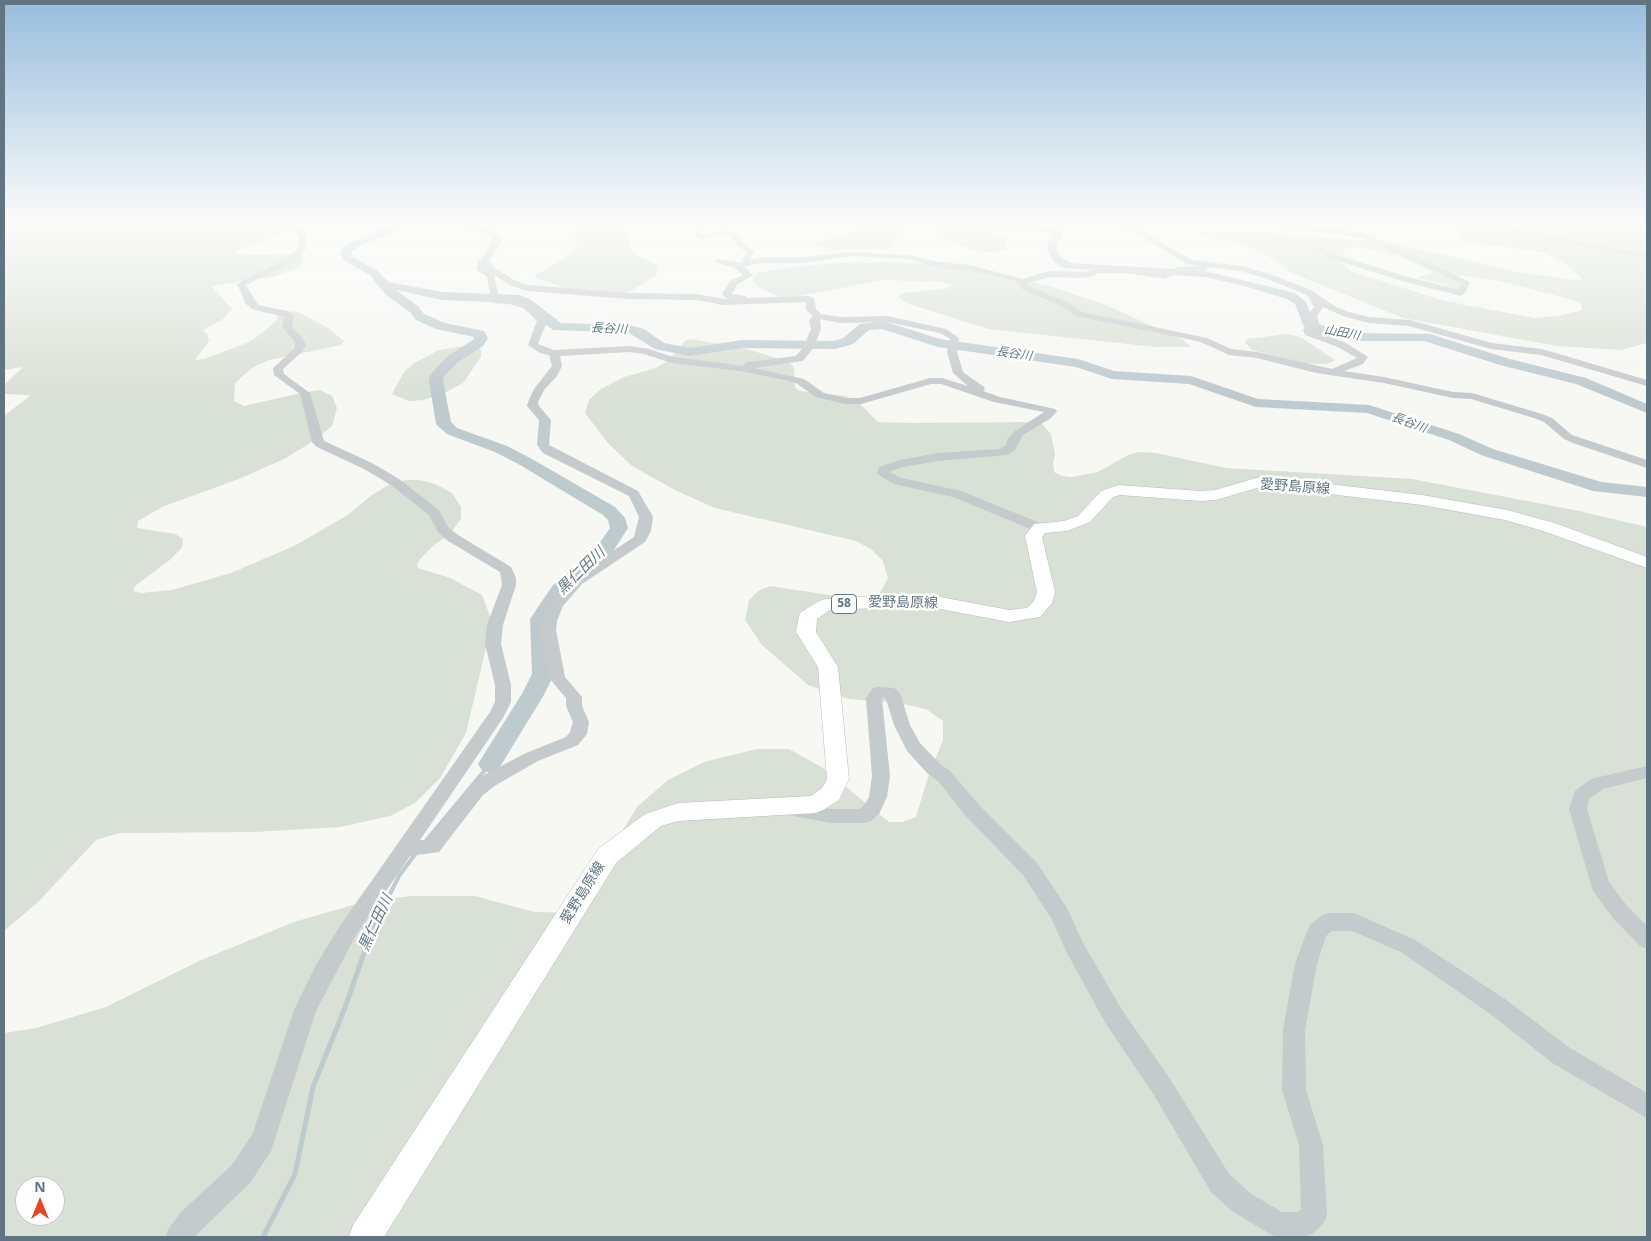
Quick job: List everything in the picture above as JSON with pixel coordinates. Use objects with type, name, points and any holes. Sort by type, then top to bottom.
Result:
[{"type":"main road","name":"愛野島原線","points":[[365,1237],[606,856],[653,820],[670,814],[816,804],[831,794],[838,779],[828,667],[806,632],[808,616],[826,605],[876,602],[936,602],[1008,616],[1033,613],[1042,603],[1046,592],[1033,536],[1040,528],[1067,526],[1084,519],[1107,494],[1119,490],[1200,496],[1216,495],[1256,483],[1287,484],[1422,500],[1507,514],[1549,527],[1647,563]]},
{"type":"street","points":[[178,1237],[190,1221],[241,1174],[262,1142],[309,1002],[348,929],[414,849],[503,702],[503,684],[494,644],[495,625],[509,586],[506,570],[500,564],[453,538],[443,529],[434,513],[395,482],[368,466],[327,448],[318,442],[305,393],[279,375],[278,372],[282,363],[301,345],[295,334],[287,327],[289,316],[284,313],[255,307],[251,304],[241,284],[247,281]]},
{"type":"street","points":[[492,281],[495,297],[527,306],[542,321],[533,344],[544,351],[554,353],[638,350],[672,360],[787,377],[800,381],[820,395],[845,401],[861,401],[936,381],[998,400],[1047,409],[1051,411],[1047,416],[1019,433],[1014,438],[1011,447],[1002,452],[938,457],[900,464],[883,470],[884,474],[898,480],[965,496],[1040,528]]},
{"type":"street","points":[[510,281],[527,288],[628,296],[696,297],[724,302],[798,299]]},
{"type":"street","points":[[740,281],[730,287],[727,295],[754,300]]},
{"type":"street","points":[[1020,281],[1026,281]]},
{"type":"street","points":[[1280,281],[1299,288],[1334,309],[1359,318],[1410,323],[1491,346],[1542,352],[1647,383]]},
{"type":"street","points":[[1416,281],[1461,293],[1466,282],[1464,281]]},
{"type":"street","points":[[1023,282],[1024,287],[1064,304],[1079,314],[1204,340],[1229,352],[1257,355],[1316,370],[1453,395],[1472,396],[1538,416],[1548,420],[1577,441],[1647,464]]},
{"type":"street","points":[[1312,296],[1319,307],[1312,316],[1312,326],[1307,331],[1310,334],[1342,345],[1363,357],[1362,360],[1344,366],[1335,372]]},
{"type":"street","points":[[724,302],[811,300],[811,310],[818,316],[845,320],[887,319],[916,324],[947,333],[954,338],[953,346],[958,373],[967,381],[998,400]]},
{"type":"street","points":[[711,365],[750,365],[799,359],[810,345],[816,328],[814,320],[818,316]]},
{"type":"street","points":[[414,849],[432,847],[477,790],[490,780],[532,757],[572,741],[578,734],[581,722],[574,706],[574,697],[557,678],[548,630],[549,622],[556,605],[577,581],[601,563],[612,559],[640,539],[644,532],[646,517],[634,494],[548,450],[543,445],[545,420],[533,406],[532,402],[538,389],[554,374],[556,366],[554,353]]},
{"type":"street","points":[[765,806],[832,816],[864,816],[872,809],[878,796],[881,776],[874,698],[879,692],[888,692],[894,697],[902,725],[913,747],[934,769],[944,776],[972,810],[1030,869],[1060,914],[1074,947],[1114,1017],[1162,1087],[1220,1183],[1241,1202],[1279,1225],[1303,1225],[1314,1215],[1311,1146],[1294,1090],[1294,1030],[1306,964],[1317,931],[1328,922],[1354,922],[1408,946],[1497,1006],[1562,1056],[1647,1106]]},
{"type":"street","points":[[1647,772],[1597,784],[1581,796],[1578,809],[1600,885],[1620,912],[1647,940]]},
{"type":"shaded area","points":[[4,281],[245,281],[212,287],[232,309],[223,319],[203,330],[207,333],[209,341],[195,360],[204,359],[247,343],[277,320],[277,314],[281,311],[298,312],[328,328],[344,341],[341,345],[269,360],[252,368],[235,383],[234,401],[244,406],[320,390],[332,396],[337,408],[332,426],[315,440],[286,458],[241,478],[162,507],[138,521],[137,528],[175,534],[183,539],[182,547],[171,559],[135,586],[133,591],[141,593],[172,590],[231,573],[294,546],[348,515],[369,497],[390,484],[406,480],[419,480],[435,484],[452,493],[461,507],[461,519],[448,536],[435,544],[420,559],[417,564],[418,568],[450,578],[482,595],[492,622],[466,733],[440,778],[415,803],[390,816],[340,827],[255,832],[119,833],[96,840],[39,901],[4,931],[4,416],[31,395],[4,394],[4,385],[23,367],[4,370]]},
{"type":"shaded area","points":[[545,281],[647,281],[631,291],[619,294],[574,291]]},
{"type":"shaded area","points":[[754,281],[878,281],[784,299],[755,284]]},
{"type":"shaded area","points":[[910,281],[1027,281],[1053,287],[1106,305],[1183,340],[1191,347],[1156,347],[988,329],[909,304],[898,297],[903,293],[945,289],[953,285],[943,282]]},
{"type":"shaded area","points":[[1312,281],[1381,281],[1445,301],[1535,318],[1558,316],[1582,310],[1581,304],[1573,300],[1500,281],[1647,281],[1647,343],[1621,350],[1557,346],[1403,318]]},
{"type":"shaded area","points":[[1429,281],[1462,281],[1458,291],[1445,288],[1446,285]]},
{"type":"shaded area","points":[[1287,334],[1305,340],[1335,360],[1326,364],[1301,363],[1252,350],[1245,342],[1247,339]]},
{"type":"shaded area","points":[[690,339],[747,349],[789,362],[794,367],[795,388],[800,391],[845,396],[858,402],[878,422],[1032,422],[1042,424],[1051,434],[1055,454],[1054,472],[1062,476],[1072,477],[1098,472],[1128,455],[1139,452],[1156,453],[1226,468],[1412,479],[1579,511],[1647,527],[1647,1237],[4,1237],[4,1033],[36,1028],[106,1007],[199,961],[294,922],[363,902],[411,896],[475,896],[534,912],[572,913],[637,807],[668,780],[704,762],[757,749],[789,749],[823,768],[889,822],[902,822],[916,817],[928,777],[943,740],[943,721],[926,709],[899,703],[849,699],[808,685],[762,645],[745,620],[749,600],[758,591],[770,586],[842,597],[867,597],[881,591],[888,578],[883,561],[871,549],[856,541],[715,508],[675,490],[632,466],[608,443],[585,413],[589,400],[601,389],[624,377],[656,368],[669,360],[685,341]]},
{"type":"shaded area","points":[[465,346],[481,349],[481,357],[463,383],[444,393],[423,400],[409,401],[392,394],[404,372],[414,363],[439,350]]},
{"type":"waterway","name":"黒仁田川","points":[[381,281],[389,291],[415,310],[420,317],[441,326],[479,334],[481,338],[478,343],[453,359],[437,375],[436,381],[444,424],[452,431],[501,449],[526,462],[609,511],[616,518],[619,528],[601,555],[560,589],[540,619],[543,674],[534,693],[490,764]]},
{"type":"waterway","name":"山田川","points":[[1237,281],[1291,296],[1300,302],[1309,324],[1337,335],[1357,337],[1425,337],[1505,362],[1581,381],[1647,409]]},
{"type":"waterway","name":"長谷川","points":[[386,285],[443,296],[519,299],[526,302],[558,327],[630,329],[639,332],[660,346],[690,352],[742,344],[835,345],[848,341],[865,327],[883,325],[938,343],[1078,363],[1112,375],[1191,380],[1256,403],[1369,409],[1454,437],[1487,452],[1599,487],[1647,492]]},
{"type":"waterway","name":"黒仁田川","points":[[425,842],[490,764]]},
{"type":"waterway","name":"黒仁田川","points":[[373,928],[399,876],[416,853]]},
{"type":"waterway","name":"黒仁田川","points":[[263,1237],[295,1174],[313,1087],[346,1005],[373,927]]}]
